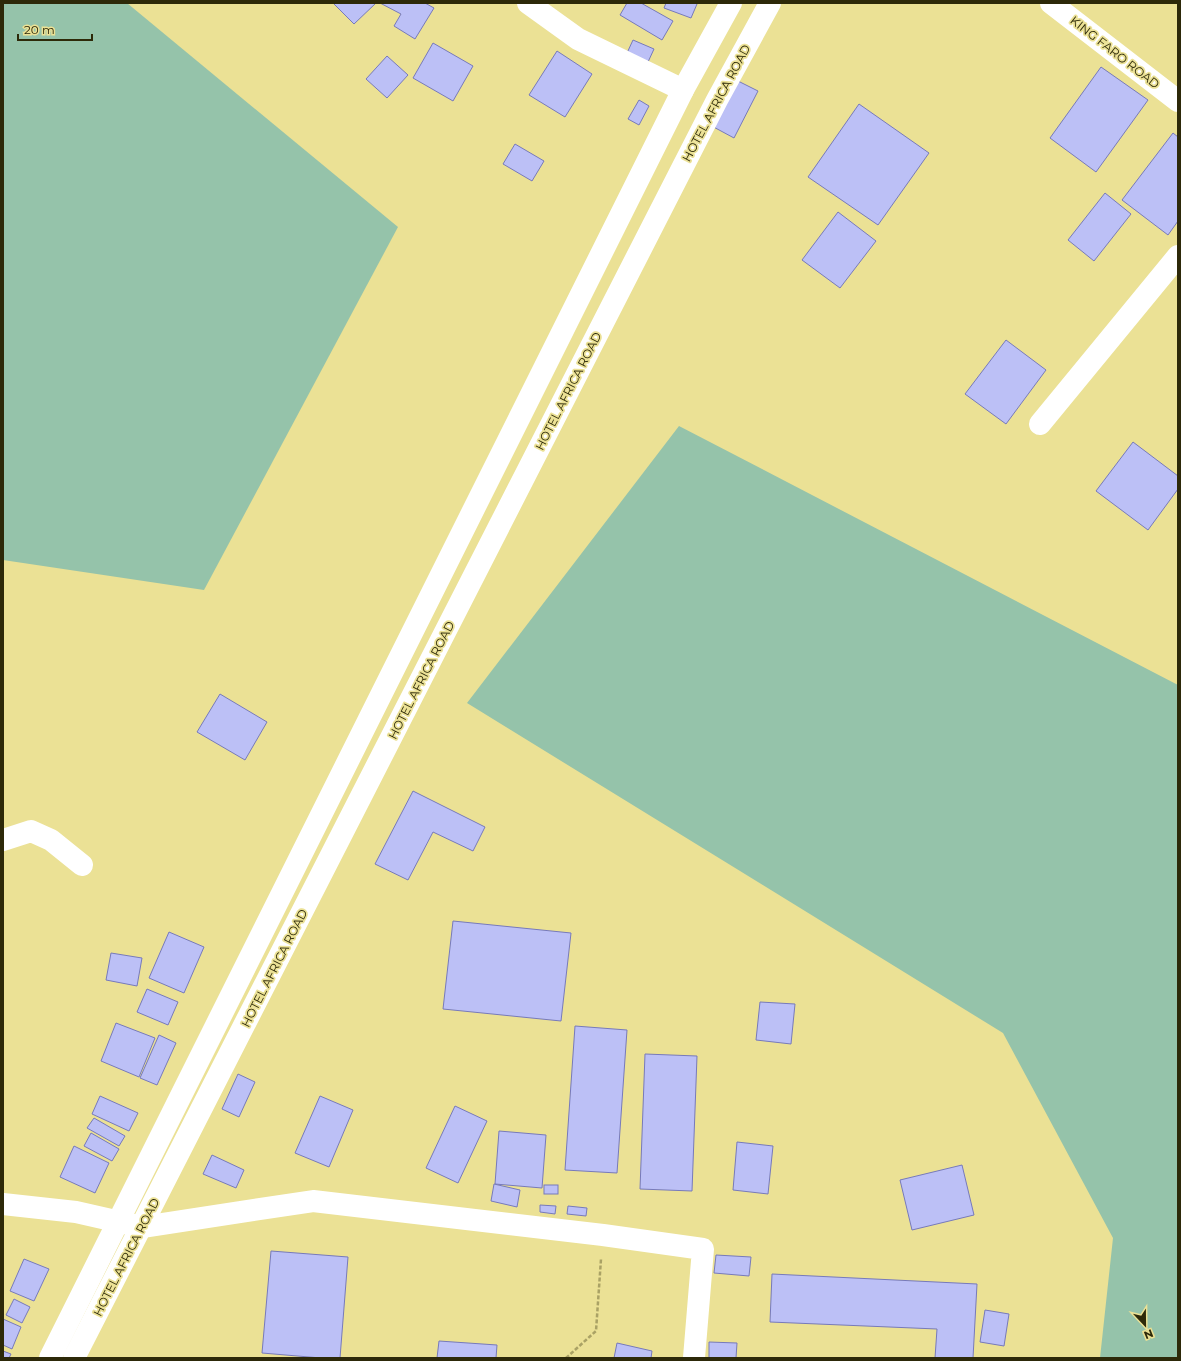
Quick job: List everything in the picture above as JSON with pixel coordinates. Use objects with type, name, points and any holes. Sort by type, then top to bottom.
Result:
[{"type":"street","points":[[528,3],[578,39],[683,90]]},
{"type":"street","name":"HOTEL AFRICA ROAD","points":[[50,1358],[120,1221],[683,90],[731,3]]},
{"type":"street","name":"HOTEL AFRICA ROAD","points":[[74,1358],[717,100],[770,3]]},
{"type":"street","name":"KING FARO ROAD","points":[[1059,5],[1178,101]]},
{"type":"street","points":[[1040,424],[1178,256]]},
{"type":"street","points":[[3,840],[31,831],[51,840],[82,865]]},
{"type":"street","points":[[6,1201],[76,1212],[142,1226],[313,1201],[603,1235],[702,1249],[694,1358]]},
{"type":"path","points":[[566,1358],[596,1331],[603,1235]]},
{"type":"green space","points":[[3,3],[127,3],[398,227],[204,590],[3,560]]},
{"type":"green space","points":[[679,426],[1178,685],[1178,1358],[1100,1358],[1113,1238],[1003,1033],[467,703]]},
{"type":"building","points":[[333,3],[376,3],[354,24]]},
{"type":"building","points":[[380,3],[425,3],[434,8],[415,39],[394,26],[401,14]]},
{"type":"building","points":[[627,3],[641,3],[673,21],[662,40],[620,15]]},
{"type":"building","points":[[666,3],[697,4],[691,18],[664,8]]},
{"type":"building","points":[[633,40],[654,49],[648,62],[627,53]]},
{"type":"building","points":[[433,43],[473,66],[453,101],[413,78]]},
{"type":"building","points":[[557,51],[592,74],[565,117],[529,95]]},
{"type":"building","points":[[387,56],[408,75],[387,98],[366,79]]},
{"type":"building","points":[[1101,67],[1148,100],[1096,172],[1050,138]]},
{"type":"building","points":[[732,78],[758,91],[734,138],[708,124]]},
{"type":"building","points":[[639,100],[649,106],[639,125],[628,119]]},
{"type":"building","points":[[859,104],[929,153],[878,225],[808,177]]},
{"type":"building","points":[[1173,133],[1178,137],[1178,221],[1168,235],[1122,200]]},
{"type":"building","points":[[515,144],[544,161],[532,181],[503,164]]},
{"type":"building","points":[[1105,193],[1131,214],[1094,261],[1068,240]]},
{"type":"building","points":[[838,212],[876,241],[840,288],[802,260]]},
{"type":"building","points":[[1006,340],[1046,370],[1006,424],[965,394]]},
{"type":"building","points":[[1133,442],[1178,476],[1178,489],[1148,530],[1096,491]]},
{"type":"building","points":[[220,694],[267,722],[245,760],[197,732]]},
{"type":"building","points":[[413,791],[485,827],[473,851],[433,832],[408,880],[375,864]]},
{"type":"building","points":[[453,921],[571,933],[561,1021],[443,1009]]},
{"type":"building","points":[[169,932],[204,947],[184,993],[149,978]]},
{"type":"building","points":[[111,953],[142,958],[137,986],[106,980]]},
{"type":"building","points":[[147,989],[178,1002],[168,1025],[137,1012]]},
{"type":"building","points":[[760,1002],[795,1004],[791,1044],[756,1040]]},
{"type":"building","points":[[116,1023],[155,1038],[139,1077],[101,1061]]},
{"type":"building","points":[[575,1026],[627,1030],[617,1173],[565,1170]]},
{"type":"building","points":[[159,1035],[176,1043],[157,1085],[140,1078]]},
{"type":"building","points":[[645,1054],[697,1056],[692,1191],[640,1189]]},
{"type":"building","points":[[238,1074],[255,1082],[239,1117],[222,1109]]},
{"type":"building","points":[[100,1096],[138,1113],[129,1131],[92,1114]]},
{"type":"building","points":[[320,1096],[353,1110],[329,1167],[295,1153]]},
{"type":"building","points":[[455,1106],[487,1121],[458,1183],[426,1168]]},
{"type":"building","points":[[94,1118],[125,1136],[119,1146],[87,1128]]},
{"type":"building","points":[[499,1131],[546,1135],[542,1188],[495,1184]]},
{"type":"building","points":[[91,1133],[119,1149],[112,1161],[84,1146]]},
{"type":"building","points":[[737,1142],[773,1146],[768,1194],[733,1190]]},
{"type":"building","points":[[74,1146],[109,1163],[95,1193],[60,1177]]},
{"type":"building","points":[[212,1155],[244,1170],[236,1188],[203,1174]]},
{"type":"building","points":[[962,1165],[974,1215],[912,1230],[900,1180]]},
{"type":"building","points":[[494,1184],[520,1190],[517,1207],[491,1201]]},
{"type":"building","points":[[544,1185],[558,1185],[558,1194],[544,1194]]},
{"type":"building","points":[[540,1205],[556,1206],[555,1214],[540,1212]]},
{"type":"building","points":[[568,1206],[587,1208],[586,1216],[567,1214]]},
{"type":"building","points":[[271,1251],[348,1257],[340,1358],[321,1358],[262,1353]]},
{"type":"building","points":[[716,1255],[751,1257],[749,1276],[714,1273]]},
{"type":"building","points":[[24,1259],[49,1269],[34,1301],[10,1291]]},
{"type":"building","points":[[772,1274],[977,1284],[973,1358],[935,1358],[937,1329],[770,1322]]},
{"type":"building","points":[[14,1299],[30,1307],[22,1323],[6,1315]]},
{"type":"building","points":[[985,1310],[1009,1314],[1004,1346],[980,1342]]},
{"type":"building","points":[[3,1319],[21,1327],[12,1349],[3,1345]]},
{"type":"building","points":[[439,1341],[497,1345],[496,1358],[437,1358]]},
{"type":"building","points":[[709,1342],[737,1343],[736,1358],[709,1358]]},
{"type":"building","points":[[617,1343],[652,1351],[651,1358],[614,1358]]},
{"type":"building","points":[[3,1351],[11,1354],[9,1358],[3,1358]]}]
